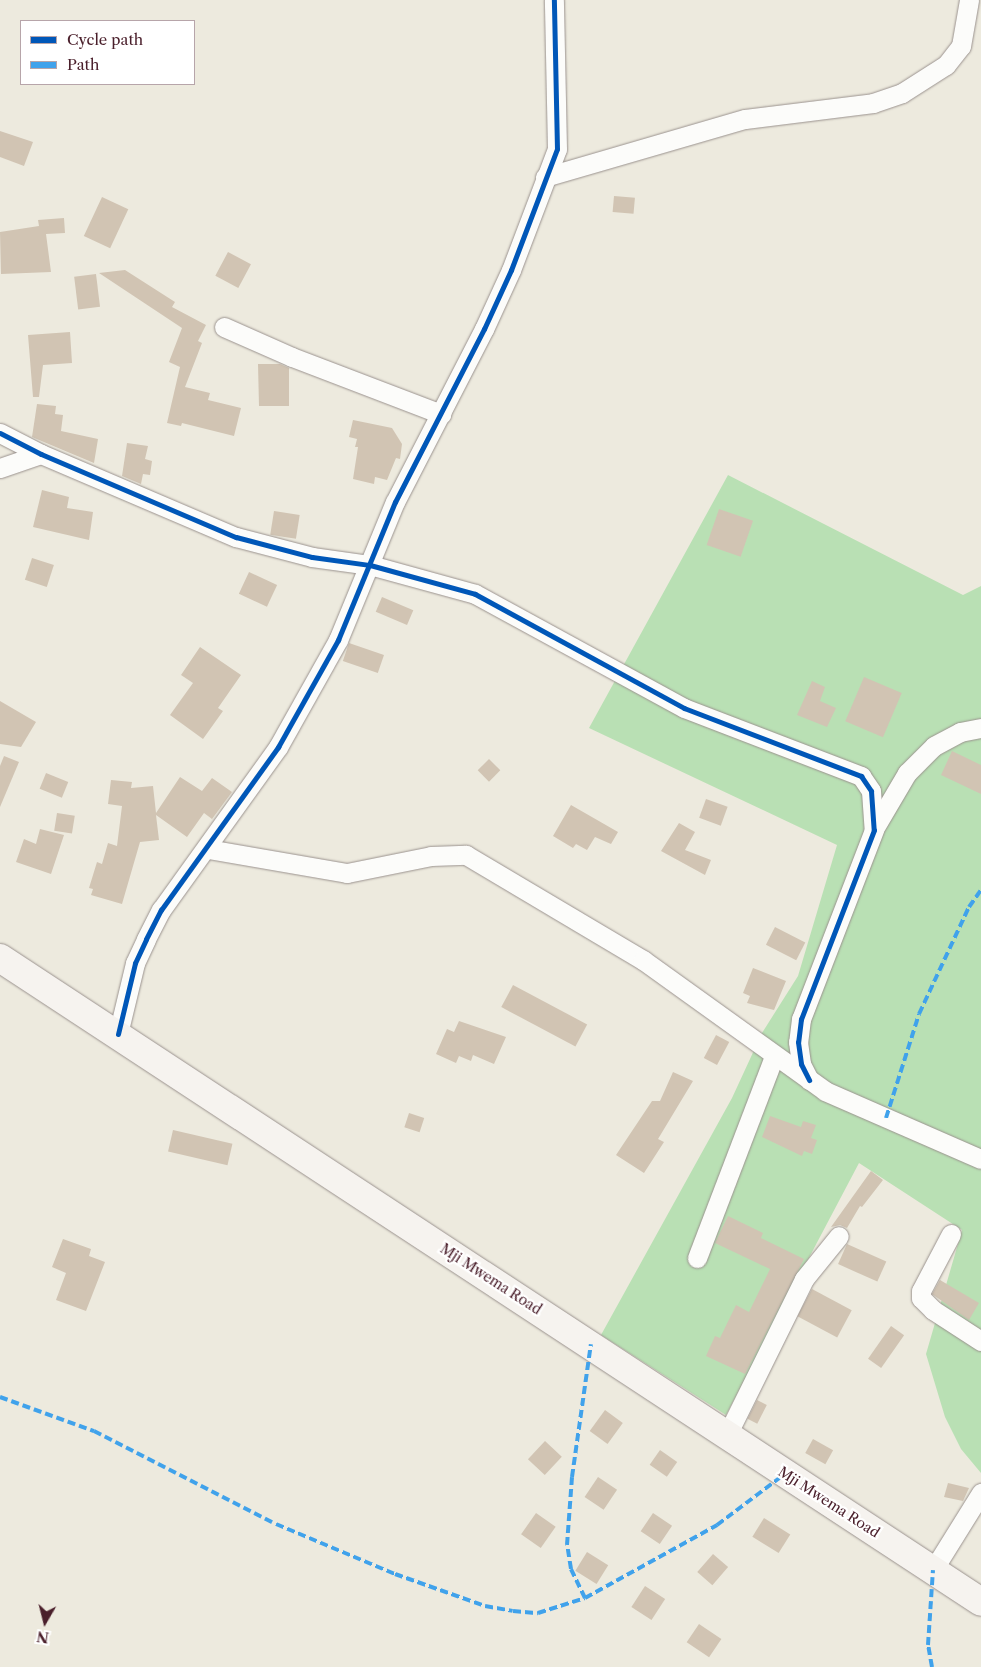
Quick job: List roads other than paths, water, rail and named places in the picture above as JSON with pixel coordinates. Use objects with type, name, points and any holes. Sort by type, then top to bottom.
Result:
[{"type":"main road","name":"Mji Mwema Road","points":[[0,958],[981,1602]]},
{"type":"street","points":[[118,1034],[136,963],[146,939],[161,910],[208,849],[278,748],[338,640],[395,502],[441,414],[511,270],[557,149],[554,0]]},
{"type":"street","points":[[546,177],[566,168],[745,119],[873,103],[902,93],[946,66],[961,46],[969,0]]},
{"type":"street","points":[[224,327],[292,357],[441,414]]},
{"type":"street","points":[[0,433],[41,454],[236,537],[312,557],[370,566],[475,594],[684,708],[861,776],[871,791],[874,830]]},
{"type":"street","points":[[0,468],[41,454]]},
{"type":"street","points":[[809,1080],[801,1064],[798,1042],[801,1019],[874,830],[907,773],[934,746],[960,732],[981,728]]},
{"type":"street","points":[[208,849],[347,873],[431,856],[466,856],[643,960],[825,1091],[981,1159]]},
{"type":"street","points":[[697,1258],[774,1056]]},
{"type":"street","points":[[951,1234],[921,1291],[921,1298],[933,1310],[981,1341]]},
{"type":"street","points":[[727,1434],[804,1279],[839,1236]]},
{"type":"street","points":[[932,1570],[981,1492]]}]
